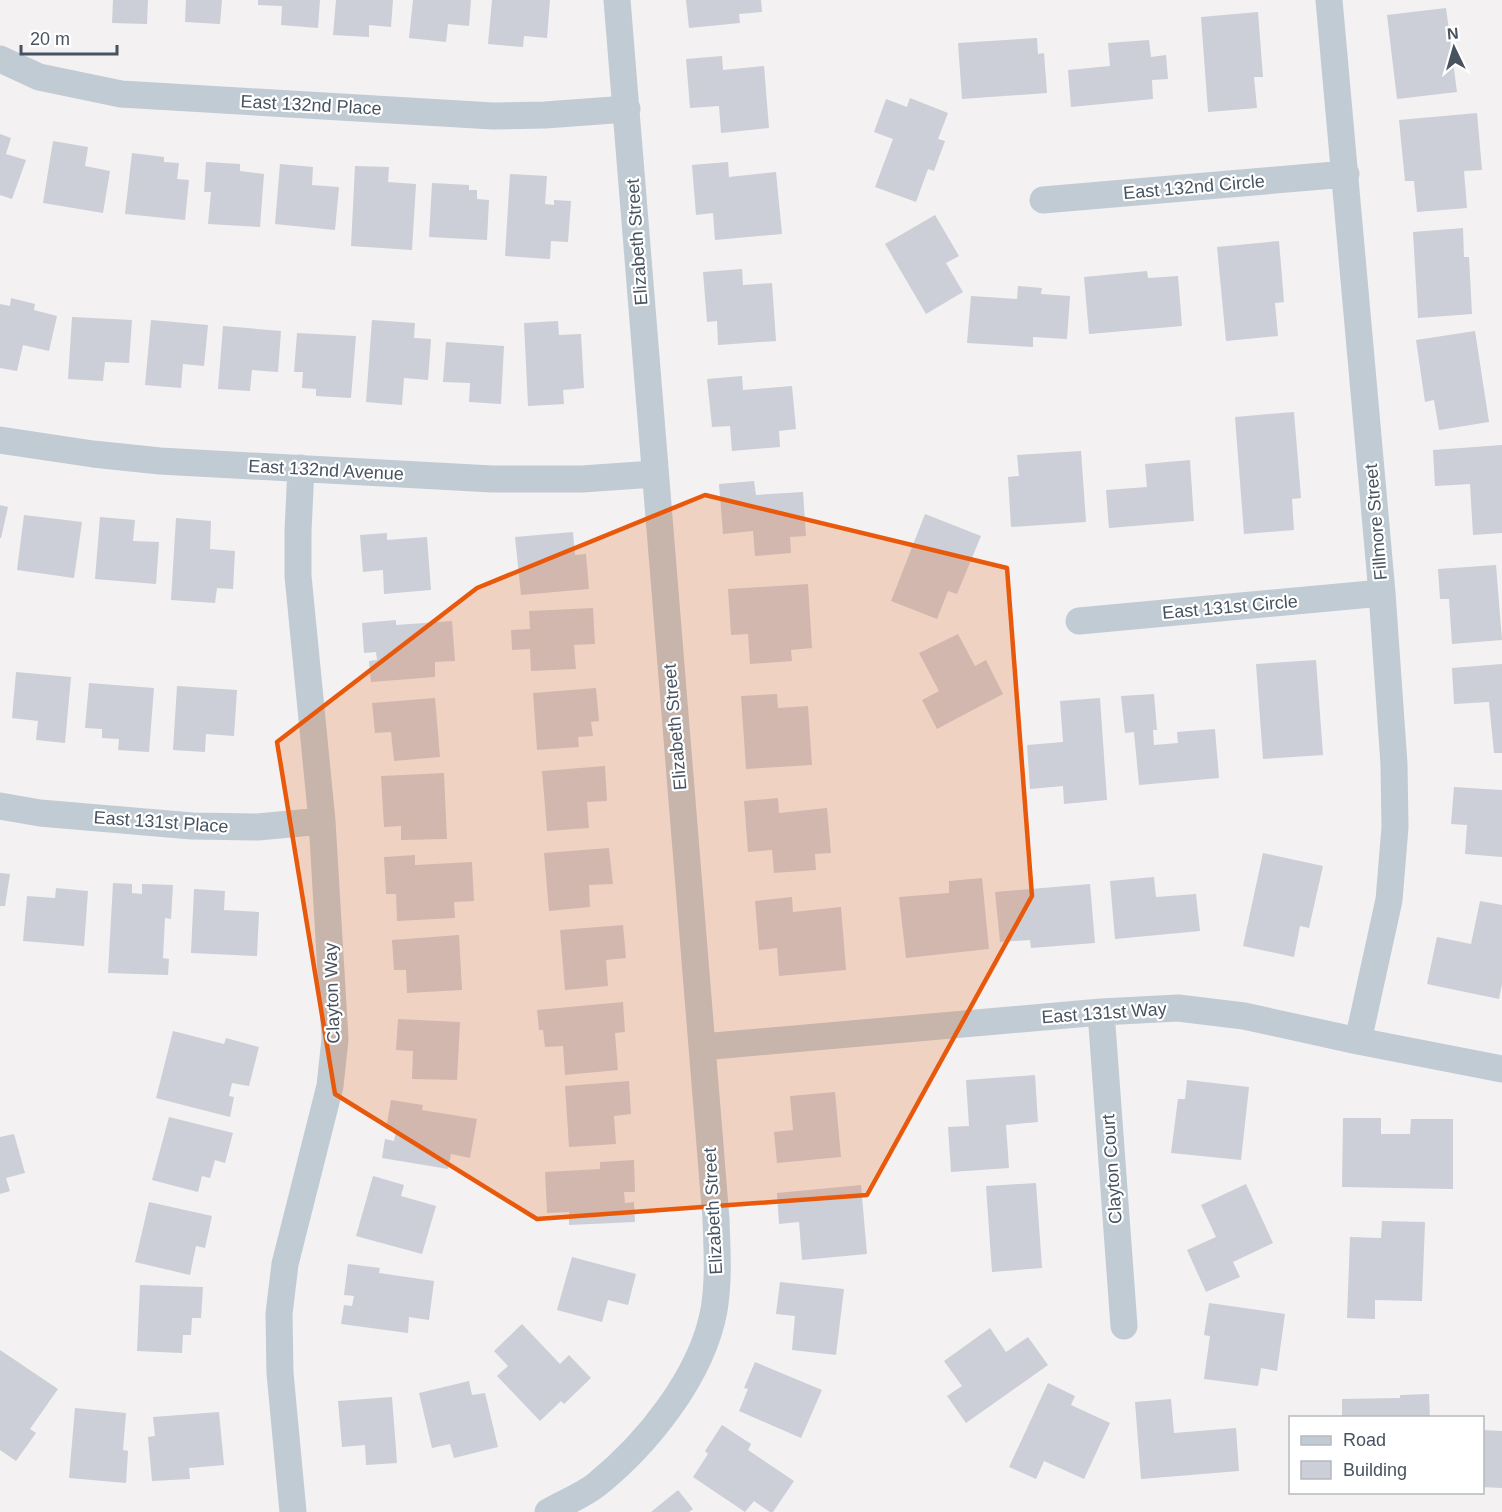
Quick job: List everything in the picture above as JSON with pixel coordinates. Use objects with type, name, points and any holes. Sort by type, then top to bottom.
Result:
[{"type":"street","name":"Elizabeth Street","points":[[548,1512],[594,1486],[656,1426],[685,1383],[707,1336],[717,1288],[717,1219],[654,474],[617,0]]},
{"type":"street","name":"Fillmore Street","points":[[1329,0],[1382,593],[1394,764],[1395,828],[1389,900],[1358,1041]]},
{"type":"street","name":"East 132nd Place","points":[[0,59],[39,77],[121,94],[493,116],[627,109]]},
{"type":"street","name":"East 132nd Circle","points":[[1042,200],[1346,174]]},
{"type":"street","name":"East 132nd Avenue","points":[[0,440],[126,458],[492,479],[582,479],[654,474]]},
{"type":"street","name":"Clayton Way","points":[[293,1512],[280,1373],[279,1314],[285,1264],[330,1086],[335,1039],[322,821],[298,576],[301,468]]},
{"type":"street","name":"East 131st Circle","points":[[1079,621],[1382,593]]},
{"type":"street","name":"East 131st Place","points":[[0,806],[40,813],[192,826],[258,827],[322,821]]},
{"type":"street","name":"East 131st Way","points":[[702,1047],[1101,1012],[1178,1008],[1244,1016],[1502,1069]]},
{"type":"street","name":"Clayton Court","points":[[1101,1012],[1124,1326]]},
{"type":"highlighted area","points":[[705,495],[1007,568],[1032,896],[867,1195],[537,1219],[335,1094],[277,742],[477,588]]},
{"type":"building","points":[[113,0],[148,0],[147,24],[112,23]]},
{"type":"building","points":[[186,0],[222,0],[220,24],[185,22]]},
{"type":"building","points":[[258,0],[320,0],[318,28],[281,25],[282,6],[258,5]]},
{"type":"building","points":[[336,0],[393,0],[391,27],[369,25],[369,37],[333,35]]},
{"type":"building","points":[[413,0],[471,0],[469,26],[448,24],[446,42],[409,38]]},
{"type":"building","points":[[492,0],[550,0],[547,38],[524,36],[523,47],[488,44]]},
{"type":"building","points":[[686,0],[761,0],[762,12],[739,14],[740,23],[689,28]]},
{"type":"building","points":[[1446,8],[1457,92],[1397,99],[1387,15]]},
{"type":"building","points":[[1258,12],[1263,77],[1254,77],[1257,108],[1208,112],[1201,17]]},
{"type":"building","points":[[1037,38],[1038,54],[1044,53],[1047,93],[962,99],[958,43]]},
{"type":"building","points":[[1149,40],[1151,57],[1166,55],[1168,79],[1152,80],[1153,99],[1071,107],[1068,70],[1110,66],[1108,43]]},
{"type":"building","points":[[722,56],[723,70],[764,66],[769,128],[721,133],[719,106],[690,108],[686,59]]},
{"type":"building","points":[[910,98],[948,113],[938,139],[945,141],[934,171],[928,169],[916,202],[875,187],[893,139],[874,132],[886,99],[907,107]]},
{"type":"building","points":[[1477,113],[1482,170],[1464,171],[1467,208],[1417,212],[1414,181],[1405,181],[1399,120]]},
{"type":"building","points":[[0,134],[11,138],[6,154],[26,160],[12,199],[0,195]]},
{"type":"building","points":[[53,141],[88,147],[85,166],[110,171],[103,213],[43,203]]},
{"type":"building","points":[[132,153],[164,157],[164,162],[179,163],[177,179],[189,180],[185,220],[125,214]]},
{"type":"building","points":[[206,162],[240,164],[240,171],[264,174],[260,227],[208,224],[211,192],[204,192]]},
{"type":"building","points":[[728,162],[729,177],[776,172],[782,234],[715,240],[713,213],[696,215],[692,165]]},
{"type":"building","points":[[280,164],[313,167],[312,185],[339,187],[335,230],[275,224]]},
{"type":"building","points":[[355,166],[389,167],[388,182],[416,184],[412,250],[351,246]]},
{"type":"building","points":[[510,174],[547,176],[545,204],[554,205],[554,200],[571,201],[568,242],[551,241],[550,259],[505,256]]},
{"type":"building","points":[[432,183],[469,185],[469,190],[477,190],[477,199],[489,200],[487,240],[429,237]]},
{"type":"building","points":[[935,215],[959,256],[946,263],[963,292],[926,314],[885,244]]},
{"type":"building","points":[[1463,228],[1464,257],[1469,257],[1472,314],[1418,318],[1413,232]]},
{"type":"building","points":[[1279,241],[1284,302],[1275,303],[1278,336],[1226,341],[1217,247]]},
{"type":"building","points":[[742,269],[743,285],[772,283],[776,341],[718,345],[717,321],[707,322],[703,272]]},
{"type":"building","points":[[1147,271],[1148,278],[1178,276],[1182,326],[1089,334],[1084,277]]},
{"type":"building","points":[[1018,286],[1042,288],[1041,294],[1070,296],[1067,339],[1033,337],[1033,347],[967,343],[971,296],[1017,299]]},
{"type":"building","points":[[11,298],[35,304],[34,310],[57,316],[49,351],[23,345],[17,371],[0,368],[0,304],[10,306]]},
{"type":"building","points":[[72,317],[132,320],[129,363],[105,362],[103,381],[68,379]]},
{"type":"building","points":[[151,320],[208,325],[204,366],[183,364],[181,388],[145,385]]},
{"type":"building","points":[[372,320],[415,323],[414,338],[431,339],[428,380],[404,378],[402,405],[366,402]]},
{"type":"building","points":[[558,321],[559,335],[581,334],[584,388],[563,390],[564,404],[528,406],[524,323]]},
{"type":"building","points":[[223,326],[281,331],[278,372],[252,370],[250,391],[218,389]]},
{"type":"building","points":[[1475,331],[1489,422],[1439,430],[1434,400],[1425,402],[1416,340]]},
{"type":"building","points":[[297,333],[356,336],[351,398],[316,396],[316,389],[302,388],[303,372],[294,372]]},
{"type":"building","points":[[446,342],[504,346],[501,404],[469,402],[470,383],[443,382]]},
{"type":"building","points":[[742,376],[743,390],[792,386],[796,429],[779,431],[780,447],[732,451],[730,426],[712,427],[707,379]]},
{"type":"building","points":[[1294,412],[1301,498],[1292,499],[1294,530],[1244,534],[1235,417]]},
{"type":"building","points":[[1502,445],[1502,533],[1473,535],[1470,484],[1435,486],[1433,450]]},
{"type":"building","points":[[1081,451],[1086,522],[1011,527],[1008,477],[1019,476],[1017,455]]},
{"type":"building","points":[[1190,460],[1194,521],[1109,528],[1106,490],[1147,487],[1145,464]]},
{"type":"building","points":[[754,481],[756,495],[803,492],[806,536],[790,537],[791,553],[755,556],[753,531],[723,534],[719,484]]},
{"type":"building","points":[[0,505],[8,507],[1,538],[0,538]]},
{"type":"building","points":[[925,514],[981,536],[957,594],[948,591],[937,619],[891,601]]},
{"type":"building","points":[[24,515],[82,522],[74,578],[17,570]]},
{"type":"building","points":[[100,517],[135,520],[133,541],[159,542],[156,584],[95,579]]},
{"type":"building","points":[[176,518],[211,521],[210,549],[235,551],[233,589],[217,588],[215,603],[171,600]]},
{"type":"building","points":[[573,532],[575,555],[586,554],[589,589],[521,595],[515,537]]},
{"type":"building","points":[[387,533],[387,540],[427,537],[431,590],[384,594],[383,570],[363,572],[360,535]]},
{"type":"building","points":[[1496,565],[1502,640],[1452,644],[1449,599],[1440,599],[1438,569]]},
{"type":"building","points":[[808,584],[812,648],[791,650],[792,661],[750,664],[748,634],[731,635],[728,589]]},
{"type":"building","points":[[593,608],[595,644],[574,645],[576,669],[531,671],[530,649],[512,650],[511,630],[530,629],[529,611]]},
{"type":"building","points":[[396,620],[396,625],[452,621],[455,661],[435,662],[435,677],[371,682],[369,661],[377,660],[376,652],[364,653],[362,623]]},
{"type":"building","points":[[958,634],[975,666],[986,660],[1003,694],[937,729],[922,700],[939,691],[919,653]]},
{"type":"building","points":[[1316,660],[1323,755],[1263,759],[1256,664]]},
{"type":"building","points":[[1502,664],[1502,753],[1494,753],[1489,702],[1454,704],[1452,668]]},
{"type":"building","points":[[16,672],[71,677],[65,743],[36,740],[38,721],[12,718]]},
{"type":"building","points":[[89,683],[154,688],[149,752],[118,750],[119,739],[102,738],[102,729],[85,728]]},
{"type":"building","points":[[177,686],[237,690],[234,736],[206,734],[205,752],[173,750]]},
{"type":"building","points":[[596,688],[599,721],[591,722],[593,736],[578,737],[579,747],[537,750],[533,693]]},
{"type":"building","points":[[777,694],[778,708],[808,706],[812,765],[746,769],[741,696]]},
{"type":"building","points":[[1154,694],[1157,730],[1153,730],[1154,745],[1178,743],[1177,732],[1215,729],[1219,778],[1139,785],[1134,732],[1125,733],[1121,696]]},
{"type":"building","points":[[435,698],[440,757],[394,761],[391,732],[375,733],[372,703]]},
{"type":"building","points":[[1100,698],[1107,800],[1064,804],[1063,786],[1030,789],[1027,745],[1063,742],[1060,701]]},
{"type":"building","points":[[605,766],[607,801],[587,802],[589,828],[547,831],[542,771]]},
{"type":"building","points":[[444,773],[447,839],[401,840],[401,826],[384,827],[381,776]]},
{"type":"building","points":[[1454,787],[1502,790],[1502,857],[1465,854],[1467,825],[1451,824]]},
{"type":"building","points":[[778,798],[779,813],[827,808],[831,853],[815,854],[816,870],[774,873],[772,850],[748,852],[744,801]]},
{"type":"building","points":[[609,848],[613,884],[589,885],[590,907],[549,911],[544,853]]},
{"type":"building","points":[[1263,853],[1323,866],[1309,928],[1300,926],[1294,957],[1243,946]]},
{"type":"building","points":[[415,855],[415,865],[472,862],[474,901],[454,902],[455,918],[397,921],[396,894],[386,894],[384,857]]},
{"type":"building","points":[[0,873],[10,874],[5,906],[0,906]]},
{"type":"building","points":[[1154,877],[1156,897],[1196,894],[1200,931],[1115,939],[1110,881]]},
{"type":"building","points":[[982,878],[989,949],[906,958],[899,897],[949,893],[949,881]]},
{"type":"building","points":[[113,883],[132,884],[132,893],[142,894],[142,884],[173,885],[171,919],[165,918],[163,958],[169,959],[168,975],[108,973]]},
{"type":"building","points":[[1090,884],[1095,943],[1031,948],[1030,940],[1000,942],[995,892]]},
{"type":"building","points":[[56,888],[88,891],[84,946],[23,941],[27,896],[55,898]]},
{"type":"building","points":[[194,889],[225,891],[224,910],[259,912],[257,956],[191,953]]},
{"type":"building","points":[[792,897],[793,912],[841,907],[846,970],[779,976],[777,948],[759,950],[755,901]]},
{"type":"building","points":[[1480,901],[1502,905],[1502,984],[1499,999],[1427,984],[1437,937],[1471,944]]},
{"type":"building","points":[[623,925],[626,958],[606,960],[608,986],[565,990],[560,930]]},
{"type":"building","points":[[459,935],[462,990],[407,993],[406,970],[394,970],[392,940]]},
{"type":"building","points":[[623,1002],[625,1032],[615,1033],[618,1070],[565,1075],[563,1046],[545,1047],[543,1030],[539,1030],[537,1010]]},
{"type":"building","points":[[398,1019],[460,1022],[457,1080],[412,1079],[413,1051],[396,1050]]},
{"type":"building","points":[[173,1031],[224,1044],[226,1038],[259,1047],[249,1086],[232,1083],[229,1096],[234,1097],[230,1117],[156,1098]]},
{"type":"building","points":[[1035,1075],[1038,1122],[1006,1125],[1009,1168],[951,1172],[948,1127],[969,1126],[966,1080]]},
{"type":"building","points":[[1187,1080],[1249,1087],[1241,1160],[1171,1153],[1178,1099],[1185,1099]]},
{"type":"building","points":[[629,1081],[631,1114],[614,1116],[616,1144],[569,1147],[565,1086]]},
{"type":"building","points":[[835,1092],[841,1157],[777,1163],[774,1132],[793,1130],[790,1096]]},
{"type":"building","points":[[391,1100],[423,1105],[422,1110],[477,1119],[470,1158],[451,1154],[448,1169],[382,1158],[385,1139],[394,1141],[396,1131],[386,1129]]},
{"type":"building","points":[[169,1117],[233,1133],[225,1163],[215,1160],[210,1178],[202,1176],[198,1192],[152,1180]]},
{"type":"building","points":[[1343,1118],[1381,1118],[1381,1134],[1410,1134],[1411,1119],[1453,1119],[1453,1189],[1342,1187]]},
{"type":"building","points":[[14,1134],[25,1173],[6,1178],[10,1191],[0,1194],[0,1137]]},
{"type":"building","points":[[634,1160],[635,1192],[624,1192],[625,1203],[634,1202],[635,1222],[569,1225],[569,1212],[547,1213],[545,1172],[600,1169],[600,1162]]},
{"type":"building","points":[[373,1176],[404,1185],[401,1196],[436,1206],[422,1254],[356,1236]]},
{"type":"building","points":[[1036,1183],[1042,1268],[992,1272],[986,1186]]},
{"type":"building","points":[[1246,1184],[1273,1243],[1233,1262],[1240,1277],[1206,1292],[1187,1250],[1216,1237],[1201,1205]]},
{"type":"building","points":[[861,1185],[867,1254],[802,1260],[799,1222],[779,1224],[777,1193]]},
{"type":"building","points":[[149,1202],[212,1216],[205,1248],[196,1246],[190,1275],[135,1262]]},
{"type":"building","points":[[1382,1221],[1425,1222],[1422,1301],[1375,1300],[1375,1319],[1347,1318],[1350,1237],[1381,1238]]},
{"type":"building","points":[[572,1257],[636,1274],[628,1305],[608,1300],[602,1322],[557,1310]]},
{"type":"building","points":[[348,1264],[380,1268],[379,1273],[434,1281],[429,1320],[409,1317],[408,1333],[341,1324],[344,1305],[352,1306],[354,1296],[344,1295]]},
{"type":"building","points":[[780,1282],[844,1289],[836,1355],[792,1350],[795,1316],[776,1314]]},
{"type":"building","points":[[140,1285],[203,1287],[201,1318],[192,1318],[191,1335],[183,1335],[182,1353],[137,1351]]},
{"type":"building","points":[[1209,1303],[1285,1314],[1277,1371],[1261,1368],[1258,1386],[1204,1379],[1210,1336],[1204,1335]]},
{"type":"building","points":[[522,1324],[560,1364],[569,1355],[591,1378],[564,1404],[561,1401],[540,1421],[497,1376],[508,1366],[494,1351]]},
{"type":"building","points":[[990,1328],[1006,1352],[1028,1337],[1048,1365],[966,1423],[947,1396],[962,1386],[944,1361]]},
{"type":"building","points":[[0,1350],[58,1389],[30,1429],[36,1433],[16,1461],[0,1450]]},
{"type":"building","points":[[755,1362],[822,1390],[801,1438],[739,1411],[748,1389],[744,1388]]},
{"type":"building","points":[[469,1381],[472,1395],[485,1393],[498,1447],[454,1458],[450,1444],[432,1448],[419,1393]]},
{"type":"building","points":[[1048,1383],[1075,1396],[1071,1405],[1110,1423],[1084,1479],[1044,1461],[1036,1479],[1009,1467]]},
{"type":"building","points":[[1429,1394],[1430,1416],[1342,1416],[1342,1399],[1400,1398],[1400,1395]]},
{"type":"building","points":[[392,1397],[397,1463],[366,1465],[365,1445],[342,1447],[338,1401]]},
{"type":"building","points":[[1171,1399],[1174,1433],[1236,1428],[1239,1471],[1141,1479],[1135,1402]]},
{"type":"building","points":[[75,1408],[126,1413],[123,1450],[128,1451],[126,1483],[69,1478]]},
{"type":"building","points":[[219,1412],[224,1465],[189,1468],[190,1479],[152,1481],[148,1437],[155,1436],[153,1417]]},
{"type":"building","points":[[722,1425],[751,1444],[748,1450],[794,1481],[773,1512],[754,1501],[745,1512],[693,1477],[708,1454],[705,1451]]},
{"type":"building","points":[[1484,1430],[1502,1431],[1502,1488],[1484,1487]]},
{"type":"building","points":[[678,1490],[693,1509],[689,1512],[651,1512]]}]
